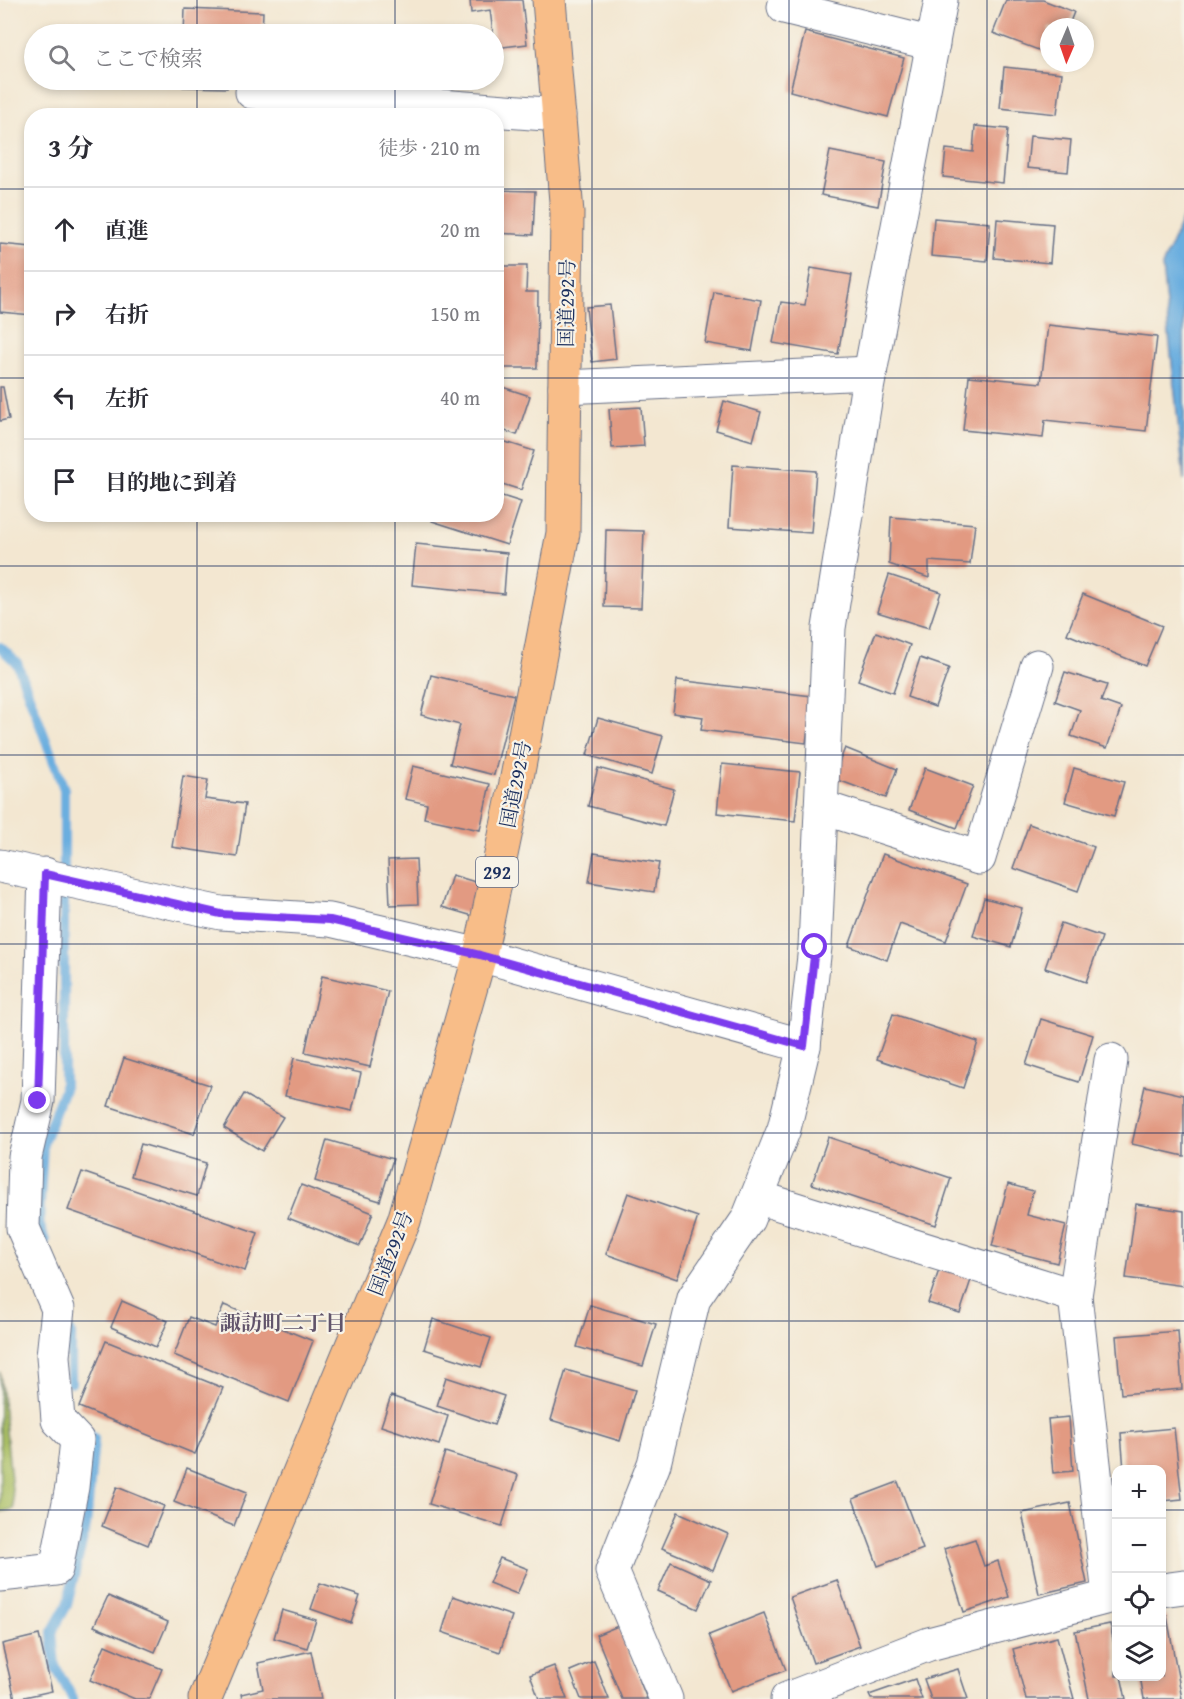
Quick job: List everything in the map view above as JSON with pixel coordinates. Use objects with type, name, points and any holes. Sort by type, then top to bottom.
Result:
[{"type":"highway","name":"国道292号","points":[[205,1699],[404,1221],[480,955],[563,534],[567,213],[549,0]]},
{"type":"street","points":[[786,0],[784,7],[933,44]]},
{"type":"street","points":[[666,1699],[612,1572],[654,1464],[694,1298],[748,1219],[784,1129],[804,1046],[815,947],[829,628],[870,373],[941,0]]},
{"type":"street","points":[[252,92],[466,108]]},
{"type":"street","points":[[504,111],[559,115]]},
{"type":"street","points":[[565,387],[870,373]]},
{"type":"street","points":[[821,807],[979,858],[1037,666]]},
{"type":"street","points":[[0,866],[221,914],[330,920],[480,955],[804,1046]]},
{"type":"street","points":[[0,1575],[56,1569],[72,1487],[77,1440],[58,1420],[53,1356],[58,1309],[23,1228],[25,1157],[38,1101],[45,874]]},
{"type":"street","points":[[1111,1060],[1075,1296],[1112,1587]]},
{"type":"street","points":[[757,1197],[1075,1296]]},
{"type":"street","points":[[1166,1589],[1184,1587]]},
{"type":"street","points":[[787,1699],[929,1644],[1112,1595]]},
{"type":"green space","points":[[0,1372],[14,1509],[0,1512]]},
{"type":"water","points":[[1184,215],[1184,481],[1162,266]]},
{"type":"building","points":[[470,0],[522,0],[527,44],[504,47],[504,24],[492,24],[490,10],[471,13]]},
{"type":"building","points":[[1006,0],[1043,0],[1074,12],[1072,18],[1040,18],[1040,51],[993,33]]},
{"type":"building","points":[[185,9],[263,12],[262,24],[184,24]]},
{"type":"building","points":[[805,32],[904,58],[888,117],[790,91]]},
{"type":"building","points":[[1004,67],[1062,73],[1057,114],[1000,108]]},
{"type":"building","points":[[975,126],[1008,129],[1003,183],[943,177],[946,149],[973,152]]},
{"type":"building","points":[[1030,136],[1071,140],[1068,172],[1027,168]]},
{"type":"building","points":[[830,151],[886,162],[878,206],[821,195]]},
{"type":"building","points":[[504,190],[535,191],[533,235],[504,233]]},
{"type":"building","points":[[934,218],[990,223],[987,261],[931,256]]},
{"type":"building","points":[[997,219],[1053,224],[1050,263],[994,258]]},
{"type":"building","points":[[0,244],[24,246],[24,314],[0,312]]},
{"type":"building","points":[[504,266],[527,266],[526,292],[538,292],[537,368],[504,368]]},
{"type":"building","points":[[811,268],[852,275],[838,354],[773,343],[781,302],[805,305]]},
{"type":"building","points":[[714,292],[761,300],[752,351],[705,343]]},
{"type":"building","points":[[610,305],[616,359],[592,362],[586,307]]},
{"type":"building","points":[[1048,325],[1157,337],[1146,431],[1045,420],[1043,438],[963,430],[969,376],[1041,383]]},
{"type":"building","points":[[0,387],[3,387],[9,419],[0,421]]},
{"type":"building","points":[[504,388],[530,396],[517,435],[504,431]]},
{"type":"building","points":[[724,401],[761,412],[753,441],[716,430]]},
{"type":"building","points":[[641,407],[644,446],[612,448],[609,409]]},
{"type":"building","points":[[504,442],[534,451],[521,490],[504,485]]},
{"type":"building","points":[[733,465],[816,471],[811,533],[729,527]]},
{"type":"building","points":[[504,497],[521,502],[507,545],[435,522],[504,522]]},
{"type":"building","points":[[891,517],[975,524],[970,564],[929,561],[929,578],[889,564]]},
{"type":"building","points":[[606,530],[644,531],[641,608],[604,607]]},
{"type":"building","points":[[416,544],[507,553],[504,594],[412,585]]},
{"type":"building","points":[[889,575],[941,592],[929,628],[877,612]]},
{"type":"building","points":[[1083,594],[1162,626],[1145,666],[1067,634]]},
{"type":"building","points":[[876,632],[910,645],[893,693],[858,680]]},
{"type":"building","points":[[920,658],[949,668],[935,707],[907,697]]},
{"type":"building","points":[[1065,672],[1107,685],[1101,701],[1121,708],[1107,748],[1071,736],[1080,710],[1055,701]]},
{"type":"building","points":[[431,675],[514,695],[494,775],[450,764],[460,725],[421,715]]},
{"type":"building","points":[[677,680],[812,696],[806,743],[701,730],[703,717],[673,713]]},
{"type":"building","points":[[598,718],[663,736],[652,774],[587,755]]},
{"type":"building","points":[[845,748],[897,769],[886,798],[833,778]]},
{"type":"building","points":[[722,764],[800,772],[795,821],[717,813]]},
{"type":"building","points":[[413,766],[490,784],[480,830],[424,818],[427,804],[405,799]]},
{"type":"building","points":[[598,768],[674,789],[664,826],[588,806]]},
{"type":"building","points":[[925,768],[973,786],[957,828],[909,810]]},
{"type":"building","points":[[1074,768],[1124,782],[1114,816],[1065,802]]},
{"type":"building","points":[[183,776],[208,780],[205,799],[245,804],[237,857],[172,847]]},
{"type":"building","points":[[1029,824],[1094,847],[1078,891],[1013,868]]},
{"type":"building","points":[[594,853],[659,863],[654,892],[589,882]]},
{"type":"building","points":[[883,854],[967,884],[946,941],[900,924],[887,960],[849,946]]},
{"type":"building","points":[[416,859],[418,904],[390,905],[388,860]]},
{"type":"building","points":[[452,875],[482,884],[473,916],[442,907]]},
{"type":"building","points":[[984,898],[1022,908],[1011,947],[973,936]]},
{"type":"building","points":[[1061,923],[1102,937],[1086,982],[1045,968]]},
{"type":"building","points":[[322,976],[388,991],[370,1067],[305,1052]]},
{"type":"building","points":[[893,1014],[978,1042],[963,1088],[877,1059]]},
{"type":"building","points":[[1041,1019],[1093,1035],[1079,1082],[1026,1065]]},
{"type":"building","points":[[124,1058],[210,1085],[194,1134],[108,1106]]},
{"type":"building","points":[[294,1058],[361,1073],[352,1111],[285,1096]]},
{"type":"building","points":[[1145,1086],[1184,1095],[1184,1156],[1132,1144]]},
{"type":"building","points":[[244,1094],[283,1117],[262,1151],[224,1128]]},
{"type":"building","points":[[828,1137],[951,1178],[936,1225],[812,1184]]},
{"type":"building","points":[[327,1140],[393,1159],[380,1201],[315,1181]]},
{"type":"building","points":[[141,1144],[206,1163],[197,1196],[131,1176]]},
{"type":"building","points":[[82,1172],[258,1233],[245,1271],[68,1210]]},
{"type":"building","points":[[1008,1184],[1033,1191],[1027,1215],[1066,1225],[1057,1263],[992,1246]]},
{"type":"building","points":[[301,1185],[373,1213],[360,1246],[288,1218]]},
{"type":"building","points":[[628,1193],[698,1217],[677,1279],[606,1254]]},
{"type":"building","points":[[1136,1204],[1184,1211],[1184,1286],[1126,1278]]},
{"type":"building","points":[[940,1267],[972,1277],[960,1313],[928,1303]]},
{"type":"building","points":[[122,1301],[168,1321],[156,1347],[111,1327]]},
{"type":"building","points":[[224,1305],[313,1341],[289,1402],[174,1355],[189,1317],[215,1327]]},
{"type":"building","points":[[590,1305],[656,1324],[643,1366],[577,1347]]},
{"type":"building","points":[[433,1319],[491,1338],[481,1367],[424,1349]]},
{"type":"building","points":[[1178,1331],[1182,1389],[1121,1394],[1116,1336]]},
{"type":"building","points":[[106,1341],[223,1388],[195,1454],[79,1407]]},
{"type":"building","points":[[566,1370],[635,1390],[620,1441],[551,1420]]},
{"type":"building","points":[[446,1377],[504,1396],[494,1425],[437,1406]]},
{"type":"building","points":[[391,1396],[448,1416],[439,1445],[381,1426]]},
{"type":"building","points":[[1069,1417],[1073,1471],[1053,1473],[1048,1419]]},
{"type":"building","points":[[1174,1428],[1182,1499],[1166,1501],[1166,1465],[1124,1465],[1121,1433]]},
{"type":"building","points":[[445,1452],[518,1475],[502,1526],[429,1504]]},
{"type":"building","points":[[187,1468],[247,1492],[234,1526],[174,1502]]},
{"type":"building","points":[[898,1482],[923,1549],[878,1566],[853,1499]]},
{"type":"building","points":[[117,1487],[164,1506],[148,1545],[102,1526]]},
{"type":"building","points":[[1070,1503],[1087,1583],[1039,1594],[1022,1513]]},
{"type":"building","points":[[678,1512],[728,1534],[713,1570],[662,1548]]},
{"type":"building","points":[[975,1539],[984,1566],[998,1561],[1009,1597],[964,1612],[944,1549]]},
{"type":"building","points":[[500,1558],[528,1569],[517,1594],[489,1583]]},
{"type":"building","points":[[671,1562],[711,1580],[698,1609],[658,1591]]},
{"type":"building","points":[[837,1580],[860,1646],[813,1663],[790,1597]]},
{"type":"building","points":[[320,1583],[360,1596],[351,1623],[311,1609]]},
{"type":"building","points":[[108,1596],[168,1622],[155,1652],[94,1626]]},
{"type":"building","points":[[453,1596],[512,1616],[500,1652],[442,1632]]},
{"type":"building","points":[[282,1610],[316,1620],[307,1648],[274,1638]]},
{"type":"building","points":[[764,1613],[786,1670],[731,1691],[709,1635]]},
{"type":"building","points":[[1166,1616],[1182,1699],[1144,1699],[1141,1681],[1166,1681]]},
{"type":"building","points":[[1110,1624],[1112,1681],[1122,1681],[1126,1699],[1089,1699],[1075,1631]]},
{"type":"building","points":[[618,1626],[647,1699],[622,1699],[596,1635]]},
{"type":"building","points":[[39,1635],[52,1691],[15,1699],[2,1644]]},
{"type":"building","points":[[1057,1637],[1074,1699],[1026,1699],[1013,1649]]},
{"type":"building","points":[[105,1645],[162,1669],[149,1699],[135,1699],[90,1680]]},
{"type":"building","points":[[311,1651],[321,1699],[242,1699],[241,1694],[263,1689],[258,1663]]},
{"type":"building","points":[[594,1661],[609,1699],[581,1699],[570,1671]]},
{"type":"building","points":[[554,1666],[567,1699],[539,1699],[530,1675]]},
{"type":"building","points":[[958,1669],[968,1699],[931,1699],[924,1679]]},
{"type":"building","points":[[915,1679],[922,1699],[871,1699],[869,1695]]},
{"type":"waterway","points":[[0,647],[17,663],[64,789],[64,1089],[43,1143],[39,1223],[45,1241]]},
{"type":"waterway","points":[[71,1333],[71,1383]]},
{"type":"waterway","points":[[73,1699],[55,1666],[52,1632],[67,1605],[86,1526],[94,1439],[84,1429]]},
{"type":"district","name":"諏訪町二丁目","points":[[283,1322]]},
{"type":"route","points":[[38,1101],[45,874],[221,914],[330,920],[480,955],[804,1046],[815,947]]}]
